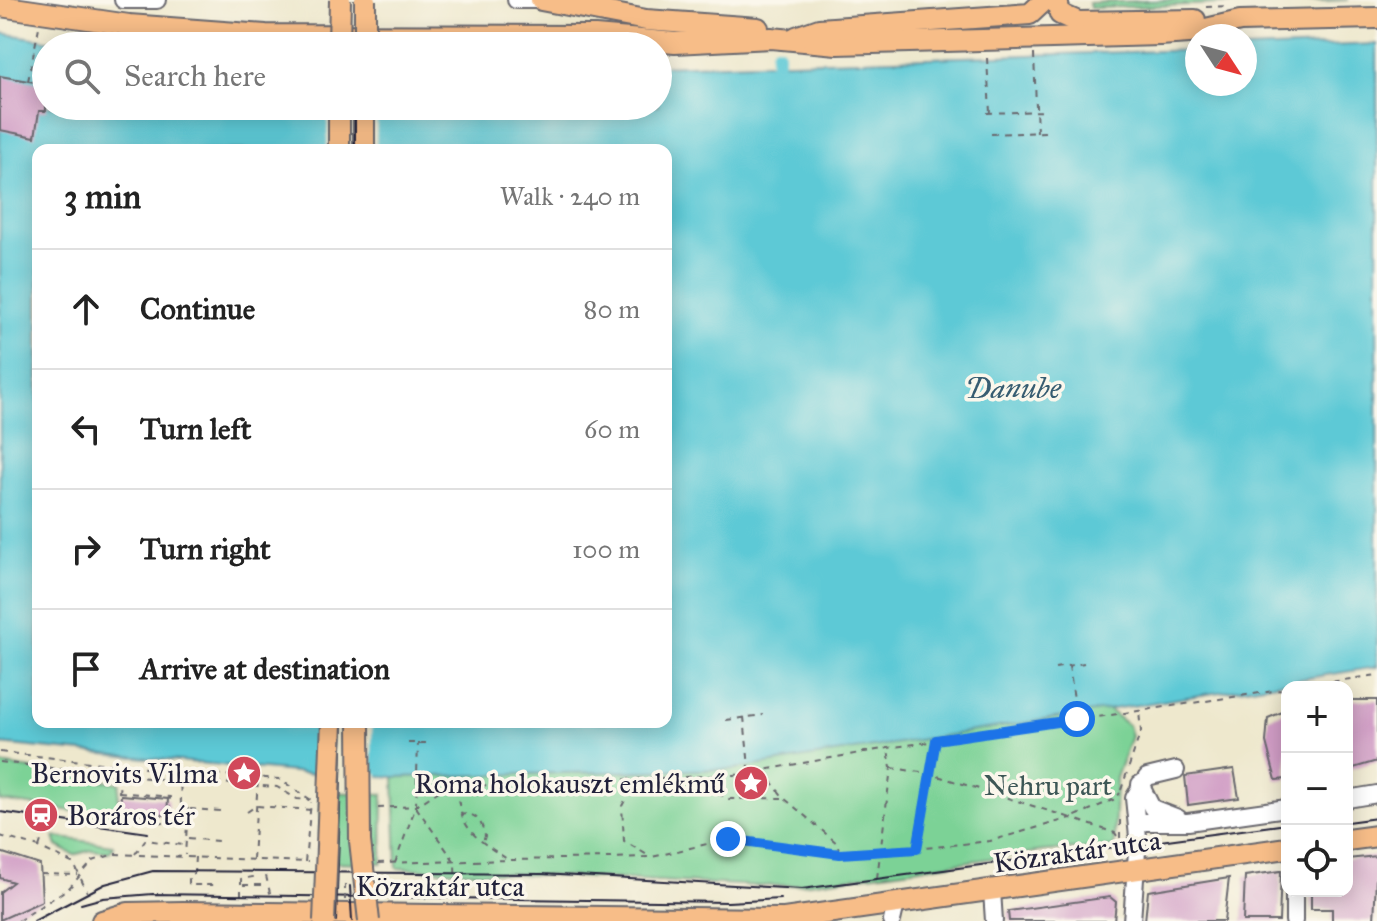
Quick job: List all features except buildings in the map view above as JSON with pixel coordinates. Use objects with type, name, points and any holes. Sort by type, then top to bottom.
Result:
[{"type":"main road","points":[[339,32],[340,0]]},
{"type":"main road","points":[[365,0],[365,32]]},
{"type":"main road","points":[[542,0],[646,20],[763,29],[794,39],[819,29],[1030,14],[1045,0]]},
{"type":"main road","points":[[1057,0],[1060,14],[1078,22],[1377,18]]},
{"type":"main road","points":[[0,6],[198,32]]},
{"type":"main road","points":[[672,43],[794,39],[863,44],[1160,35],[1189,33],[1240,21]]},
{"type":"main road","points":[[339,120],[339,144]]},
{"type":"main road","points":[[364,120],[364,144]]},
{"type":"main road","points":[[324,921],[332,728]]},
{"type":"main road","points":[[359,728],[360,841],[369,921]]},
{"type":"main road","points":[[1353,839],[1377,836]]},
{"type":"main road","name":"Közraktár utca","points":[[102,921],[128,913],[414,917],[453,913],[775,920],[894,913],[992,891],[1281,849]]},
{"type":"street","points":[[123,0],[157,0]]},
{"type":"street","points":[[516,0],[542,0]]},
{"type":"street","points":[[1132,921],[1137,870],[1134,798],[1147,777],[1176,770]]},
{"type":"street","points":[[1140,784],[1152,808],[1188,822]]},
{"type":"street","points":[[1353,798],[1377,794]]},
{"type":"street","points":[[1137,822],[1188,822],[1281,809]]},
{"type":"street","points":[[992,891],[994,921]]},
{"type":"street","points":[[1294,897],[1294,921]]},
{"type":"path","points":[[38,32],[39,24]]},
{"type":"path","points":[[1034,48],[1037,133]]},
{"type":"path","points":[[987,50],[989,113],[1046,111]]},
{"type":"path","points":[[28,81],[32,65]]},
{"type":"path","points":[[991,134],[1047,132]]},
{"type":"path","points":[[1055,668],[1084,663]]},
{"type":"path","points":[[1069,666],[1077,719]]},
{"type":"path","points":[[1337,681],[1377,675]]},
{"type":"path","points":[[416,806],[445,787],[683,777],[762,770],[936,740],[1281,690]]},
{"type":"path","points":[[726,720],[763,715]]},
{"type":"path","points":[[744,717],[749,767]]},
{"type":"path","points":[[917,849],[936,740]]},
{"type":"path","points":[[408,743],[427,743]]},
{"type":"path","points":[[395,863],[416,806],[418,743]]},
{"type":"path","points":[[877,878],[891,768],[888,748]]},
{"type":"path","points":[[0,752],[181,772],[279,779],[311,800]]},
{"type":"path","points":[[0,762],[120,776],[277,787],[297,799],[311,800]]},
{"type":"path","points":[[117,817],[121,766]]},
{"type":"path","points":[[891,768],[928,773],[1115,833],[1120,840]]},
{"type":"path","points":[[762,770],[784,798],[838,844],[840,854]]},
{"type":"path","points":[[181,772],[181,805],[188,809],[220,811]]},
{"type":"path","points":[[683,777],[729,799],[784,798]]},
{"type":"path","points":[[253,860],[258,778]]},
{"type":"path","points":[[637,779],[622,806],[624,841],[652,857]]},
{"type":"path","points":[[755,799],[771,782]]},
{"type":"path","points":[[457,787],[459,815],[483,843],[510,861]]},
{"type":"path","points":[[455,862],[652,857],[728,839],[840,854],[917,849],[1009,837],[1071,818],[1115,799],[1120,793]]},
{"type":"path","points":[[117,794],[170,797],[169,823]]},
{"type":"path","points":[[305,862],[311,800]]},
{"type":"path","points":[[247,812],[256,806],[310,810]]},
{"type":"path","points":[[416,806],[455,862],[453,913]]},
{"type":"path","points":[[18,921],[69,888],[93,861],[114,854],[184,856],[188,809]]},
{"type":"path","points":[[459,815],[471,813],[477,817],[485,836],[483,843]]},
{"type":"path","points":[[146,821],[187,824]]},
{"type":"path","points":[[39,847],[46,826]]},
{"type":"path","points":[[0,836],[39,847],[74,864],[87,892]]},
{"type":"path","points":[[186,837],[218,841]]},
{"type":"path","points":[[135,855],[145,840],[186,845]]},
{"type":"path","points":[[195,857],[189,885],[215,885]]},
{"type":"path","points":[[41,874],[79,875]]},
{"type":"path","points":[[228,914],[241,879],[259,876]]},
{"type":"path","points":[[266,876],[271,901]]},
{"type":"path","points":[[345,884],[345,900]]},
{"type":"path","points":[[243,885],[266,885]]},
{"type":"green space","points":[[1348,0],[1090,8],[1089,3]]},
{"type":"green space","name":"Nehru part","points":[[1106,708],[1128,725],[1131,736],[1116,778],[1114,847],[1045,851],[794,885],[760,886],[397,868],[394,777],[735,769]]},
{"type":"green space","points":[[0,764],[120,783],[116,817],[0,801]]},
{"type":"green space","points":[[321,792],[383,794],[382,863],[319,862]]},
{"type":"green space","points":[[54,837],[113,845],[113,848],[109,852],[92,850],[74,855],[57,846]]},
{"type":"water","name":"Danube","points":[[0,33],[32,38],[32,120],[672,120],[672,66],[1185,50],[1185,96],[1257,96],[1257,49],[1377,44],[1377,667],[735,769],[394,777],[316,774],[0,744]]},
{"type":"pier","points":[[328,120],[377,120],[376,144],[327,144]]},
{"type":"pier","points":[[321,728],[372,728],[372,773],[379,774],[378,780],[313,778],[320,776]]},
{"type":"waterway","points":[[776,80],[777,53]]},
{"type":"tram line","points":[[356,0],[356,32]]},
{"type":"tram line","points":[[355,120],[355,144]]},
{"type":"tram line","points":[[336,921],[343,728]]},
{"type":"tram line","points":[[0,812],[148,833]]},
{"type":"tram line","points":[[1353,821],[1377,818]]},
{"type":"tram line","points":[[34,921],[105,884],[153,871],[542,874],[802,889],[1281,825]]},
{"type":"tram line","points":[[350,886],[352,921]]},
{"type":"tram line","points":[[81,904],[103,898],[153,894],[728,902],[780,899]]},
{"type":"place","name":"Bernovits Vilma","points":[[244,773]]},
{"type":"place","name":"Roma holokauszt emlékmű","points":[[751,783]]},
{"type":"place","name":"Boráros tér","points":[[41,815]]},
{"type":"route","points":[[728,839],[840,854],[917,849],[936,740],[1077,719]]}]
